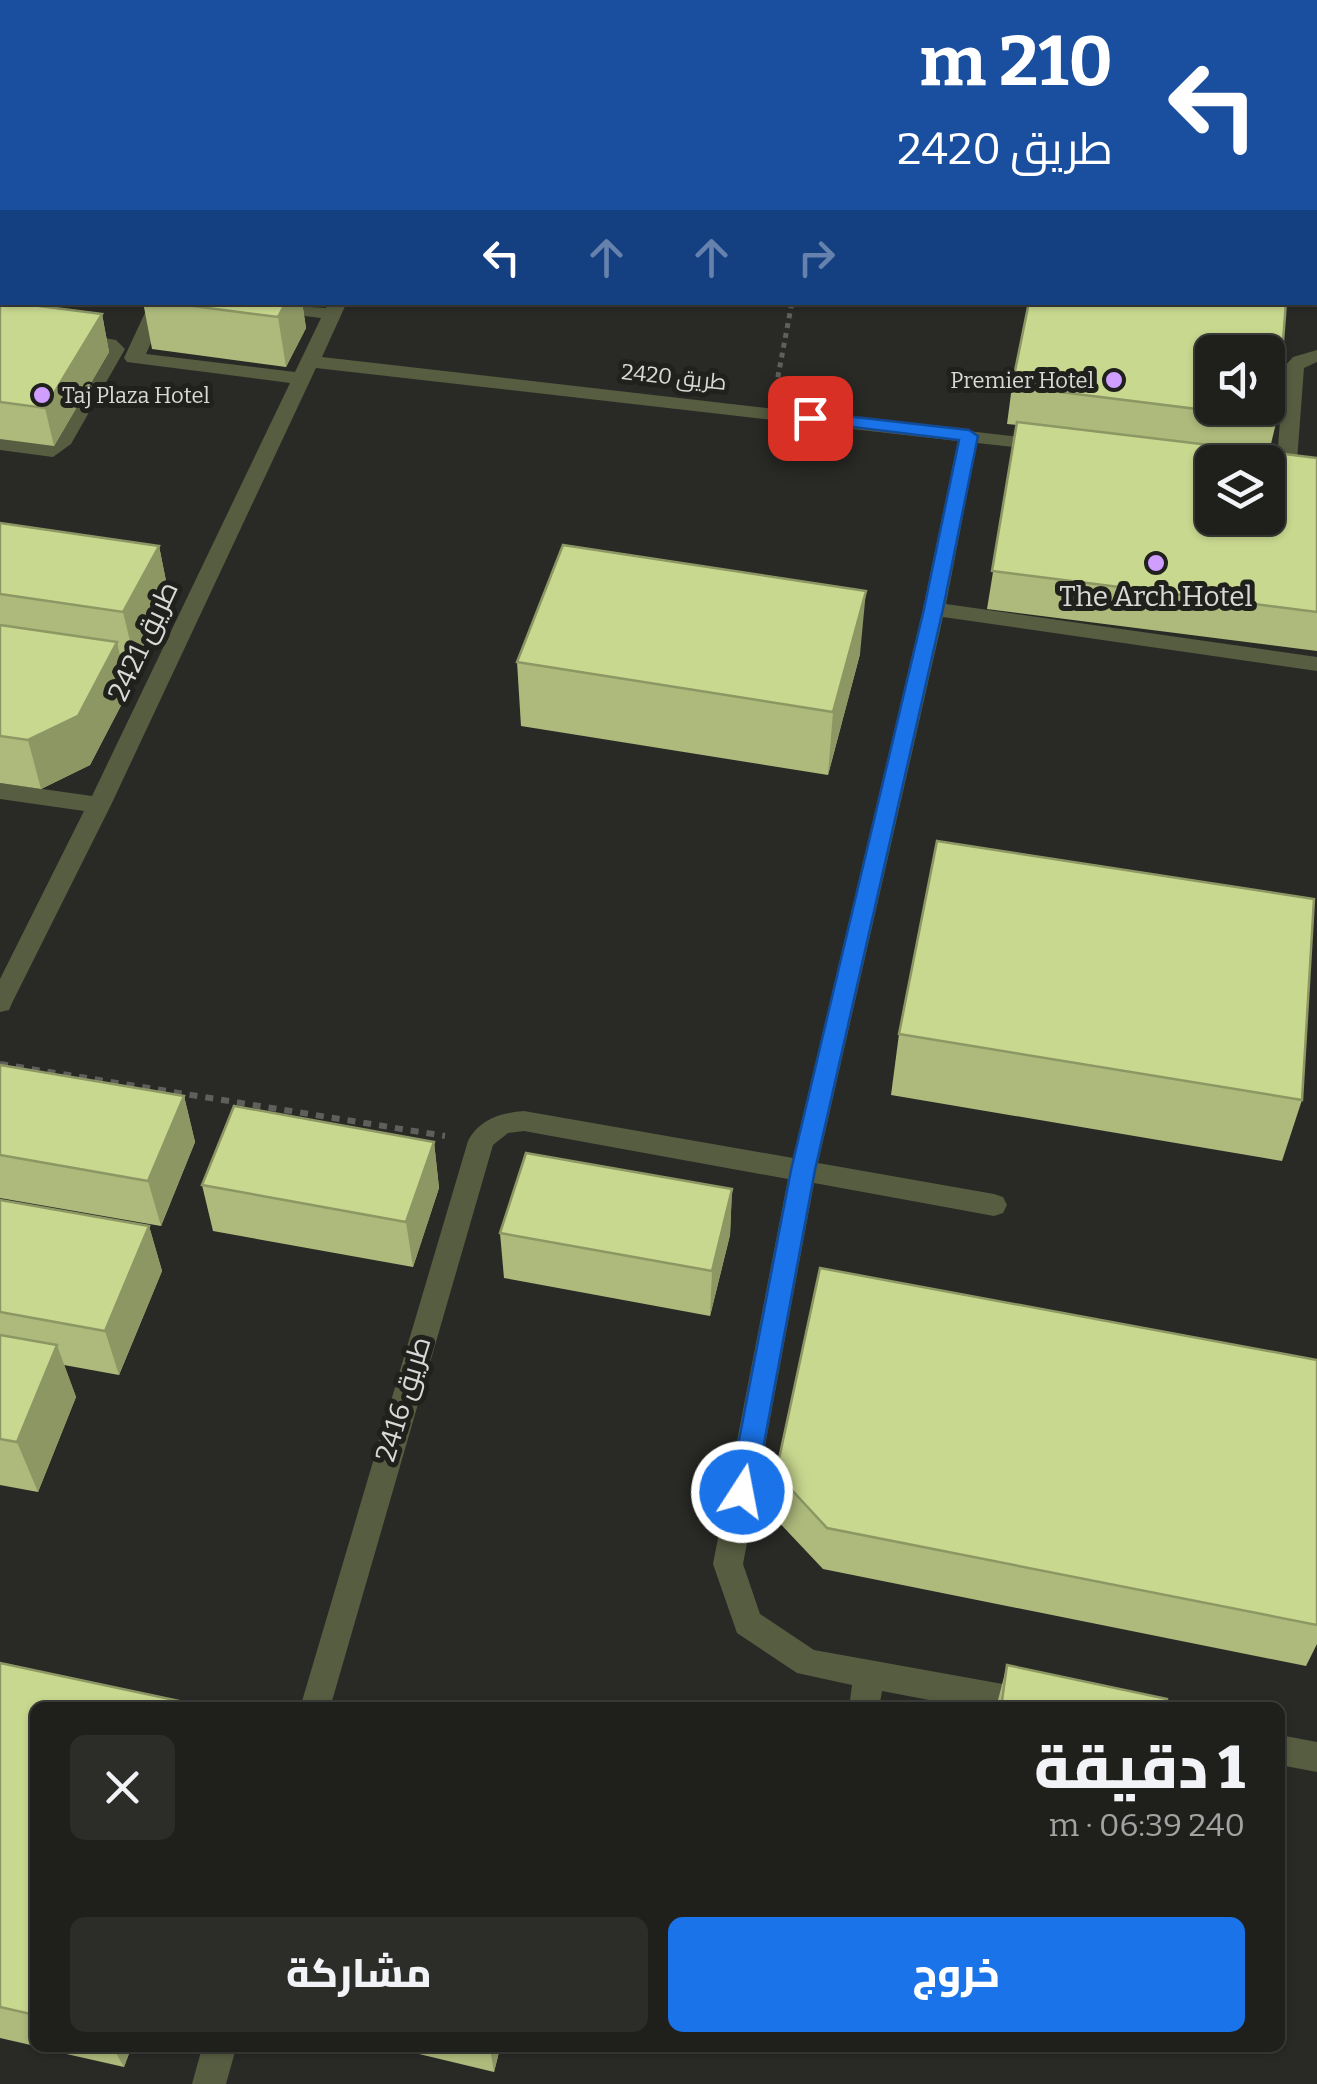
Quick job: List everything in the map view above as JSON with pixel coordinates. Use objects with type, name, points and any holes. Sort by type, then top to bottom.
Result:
[{"type":"street","name":"طريق 2420","points":[[159,305],[134,358],[304,369],[969,436],[1029,435],[1065,447]]},
{"type":"street","points":[[288,305],[335,308]]},
{"type":"street","name":"طريق 2421","points":[[0,1003],[99,805],[335,308]]},
{"type":"street","points":[[0,444],[58,448],[115,349],[110,344],[51,336]]},
{"type":"street","points":[[1285,474],[1294,367],[1317,356]]},
{"type":"street","points":[[969,436],[934,609],[803,1170],[728,1564],[748,1623],[808,1662],[1020,1702]]},
{"type":"street","points":[[934,609],[1317,664]]},
{"type":"street","points":[[0,791],[99,805]]},
{"type":"street","points":[[481,1141],[498,1125],[524,1121],[994,1205]]},
{"type":"street","name":"طريق 2416","points":[[316,1702],[481,1141]]},
{"type":"street","points":[[865,1702],[869,1674]]},
{"type":"street","points":[[1285,1751],[1317,1756]]},
{"type":"street","points":[[209,2084],[218,2052]]},
{"type":"path","points":[[770,413],[791,305]]},
{"type":"path","points":[[0,1064],[481,1141]]},
{"type":"building","points":[[0,305],[102,314],[45,408],[0,402]]},
{"type":"building","points":[[185,305],[284,305],[278,317]]},
{"type":"building","points":[[1028,305],[1286,305],[1283,335],[1195,335],[1195,409],[1012,386]]},
{"type":"building","name":"The Arch Hotel","points":[[1017,422],[1209,445],[1195,445],[1195,535],[1285,535],[1285,454],[1317,458],[1317,612],[992,571]]},
{"type":"building","points":[[0,523],[159,546],[123,612],[0,594]]},
{"type":"building","points":[[563,545],[866,591],[833,712],[517,662]]},
{"type":"building","points":[[0,625],[117,642],[78,716],[28,740],[0,736]]},
{"type":"building","points":[[937,841],[1314,899],[1302,1100],[899,1034]]},
{"type":"building","points":[[0,1065],[184,1096],[148,1181],[0,1155]]},
{"type":"building","points":[[234,1106],[434,1142],[406,1222],[202,1185]]},
{"type":"building","points":[[526,1153],[732,1189],[712,1271],[500,1233]]},
{"type":"building","points":[[0,1200],[149,1226],[105,1331],[0,1312]]},
{"type":"building","points":[[820,1268],[1317,1360],[1317,1625],[827,1528],[776,1473]]},
{"type":"building","points":[[0,1335],[57,1345],[17,1442],[0,1439]]},
{"type":"building","points":[[0,1663],[184,1702],[30,1702],[30,2014],[0,2007]]},
{"type":"building","points":[[1007,1665],[1167,1699],[1167,1702],[1002,1702]]},
{"type":"place","name":"Premier Hotel","points":[[1114,380]]},
{"type":"place","name":"Taj Plaza Hotel","points":[[42,395]]},
{"type":"place","name":"The Arch Hotel","points":[[1156,563]]},
{"type":"route","points":[[742,1492],[803,1170],[934,609],[969,436],[810,418]]}]
